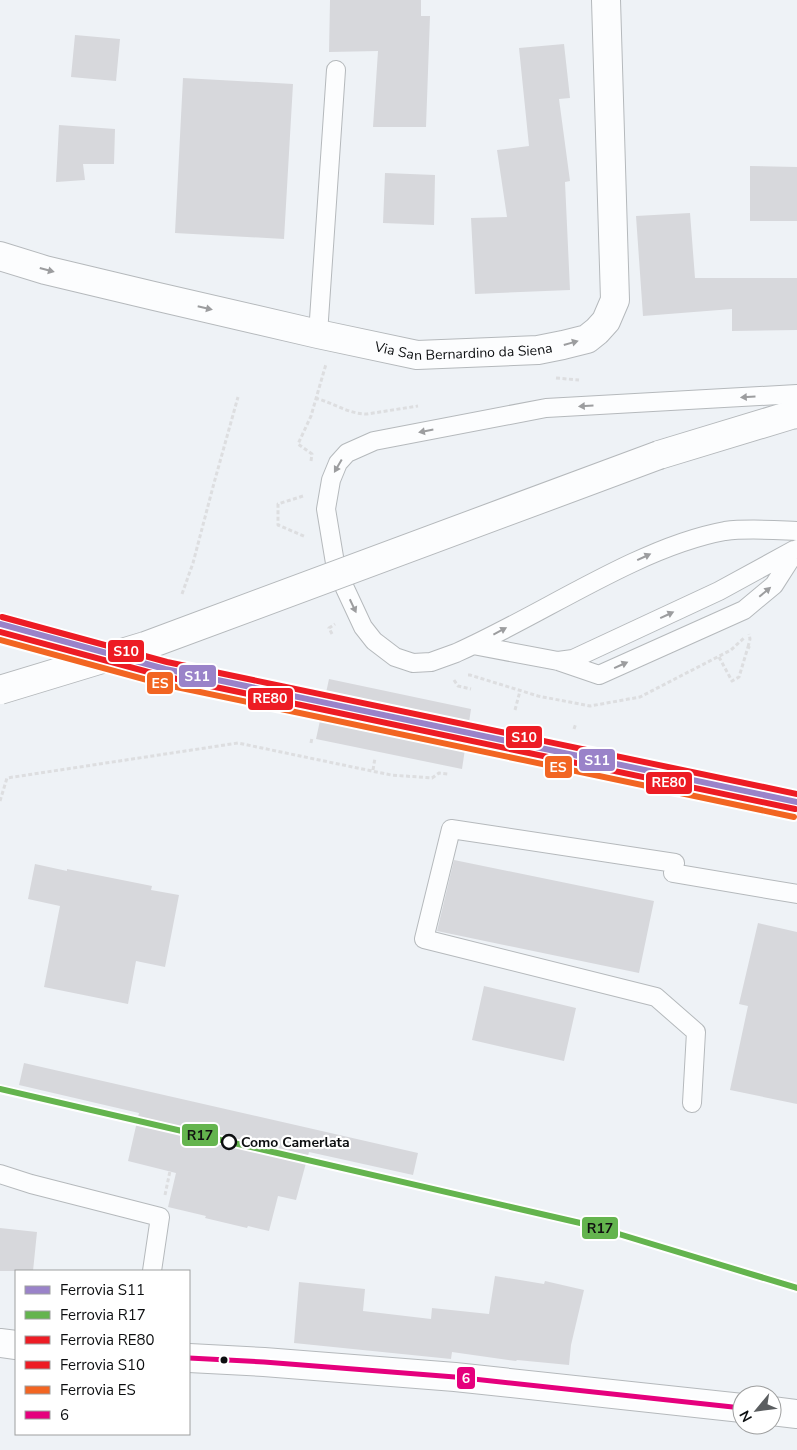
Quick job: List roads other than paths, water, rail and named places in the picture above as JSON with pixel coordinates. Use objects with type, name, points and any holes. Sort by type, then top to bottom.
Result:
[{"type":"street","name":"Via San Bernardino da Siena","points":[[0,256],[323,346],[418,354],[538,350],[563,346],[586,338],[597,331],[606,321],[615,300],[606,0]]},
{"type":"street","points":[[0,690],[144,646],[659,455],[797,414]]},
{"type":"street","points":[[0,1344],[15,1345]]},
{"type":"street","points":[[190,1358],[455,1377],[732,1407]]},
{"type":"street","points":[[782,1412],[797,1414]]},
{"type":"lane","points":[[323,346],[336,70]]},
{"type":"lane","points":[[797,394],[546,408],[374,440],[347,453],[338,463],[331,480],[326,509],[336,569],[363,627],[374,641],[394,657],[413,663],[432,662],[473,645],[610,573],[664,548],[726,531],[797,531]]},
{"type":"lane","points":[[473,645],[558,661],[600,675],[744,610],[774,585],[797,549]]},
{"type":"lane","points":[[558,661],[573,659],[719,591],[797,549]]},
{"type":"lane","points":[[692,1104],[696,1032],[656,997],[424,939],[451,829],[675,863],[673,873],[797,894]]},
{"type":"lane","points":[[0,1174],[31,1184],[160,1217],[152,1270]]},
{"type":"rail line","name":"S10","points":[[2,617],[167,662],[797,794]]},
{"type":"rail line","name":"S11","points":[[0,624],[165,669],[797,802]]},
{"type":"rail line","name":"RE80","points":[[0,632],[163,676],[795,809]]},
{"type":"rail line","name":"ES","points":[[0,640],[162,684],[794,817]]},
{"type":"rail line","name":"R17","points":[[0,1089],[589,1225],[797,1288]]},
{"type":"place","name":"Como Camerlata","points":[[229,1142]]}]
